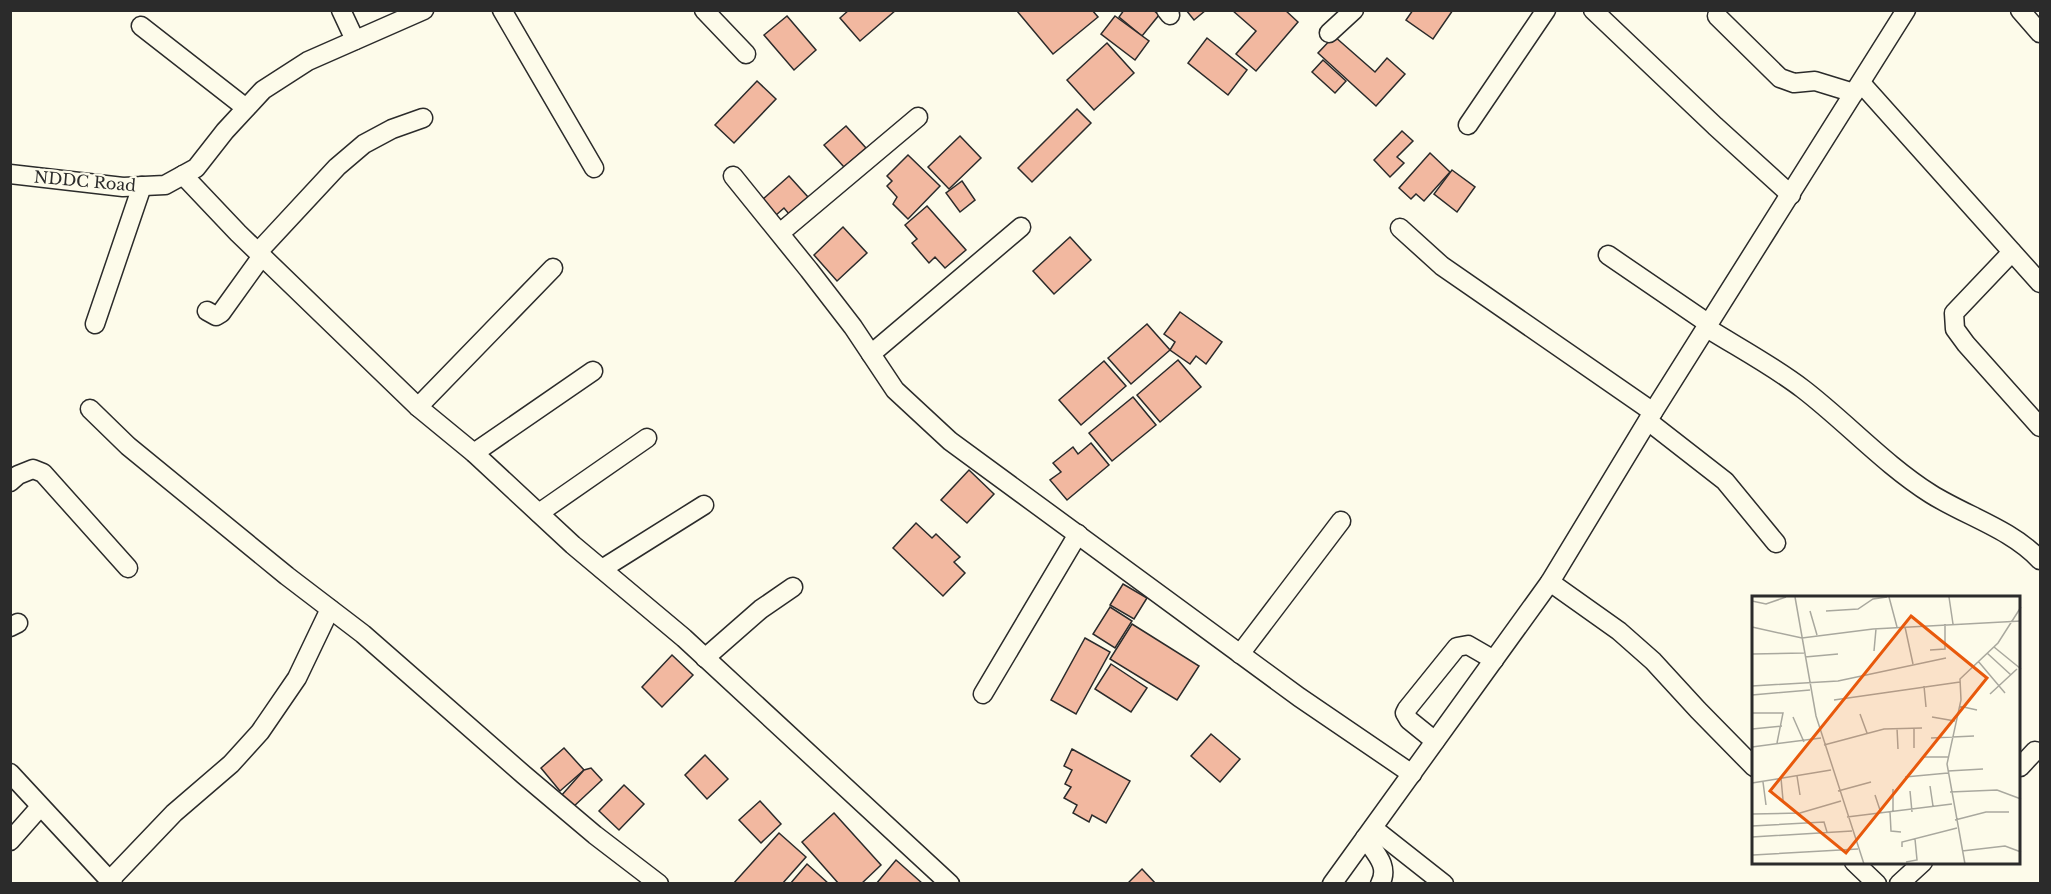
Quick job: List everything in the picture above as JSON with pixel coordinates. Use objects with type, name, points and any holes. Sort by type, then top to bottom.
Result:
[{"type":"street","points":[[341,10],[355,40]]},
{"type":"street","name":"NDDC Road","points":[[10,174],[123,187],[165,185],[196,168],[263,90],[308,61],[424,10]]},
{"type":"street","points":[[502,10],[594,168]]},
{"type":"street","points":[[704,10],[746,54]]},
{"type":"street","points":[[1329,33],[1354,10]]},
{"type":"street","points":[[1468,125],[1545,10]]},
{"type":"street","points":[[1593,10],[1791,195]]},
{"type":"street","points":[[1332,884],[1550,582],[1650,416],[1906,10]]},
{"type":"street","points":[[2020,10],[2040,33]]},
{"type":"street","points":[[1717,16],[1780,78],[1794,83],[1815,81],[1858,88],[2040,283]]},
{"type":"street","points":[[141,26],[246,108]]},
{"type":"street","points":[[780,233],[918,117]]},
{"type":"street","points":[[207,311],[216,316],[221,313],[260,254],[337,167],[364,144],[392,129],[423,118]]},
{"type":"street","points":[[183,175],[260,254],[418,407],[474,453],[602,569],[705,658],[950,884]]},
{"type":"street","points":[[733,176],[853,327],[895,390],[950,441],[1299,697],[1412,774]]},
{"type":"street","points":[[95,324],[142,186]]},
{"type":"street","points":[[871,354],[1021,227]]},
{"type":"street","points":[[1400,228],[1442,266],[1650,416],[1725,481],[1776,543]]},
{"type":"street","points":[[2012,252],[1954,313],[1955,329],[2040,427]]},
{"type":"street","points":[[1608,255],[1803,390],[1869,447],[1931,494],[1975,516],[2022,544],[2040,560]]},
{"type":"street","points":[[418,407],[553,267]]},
{"type":"street","points":[[474,453],[594,371]]},
{"type":"street","points":[[90,409],[128,446],[390,657],[595,835],[659,884]]},
{"type":"street","points":[[539,513],[647,438]]},
{"type":"street","points":[[10,482],[18,475],[33,469],[44,473],[128,568]]},
{"type":"street","points":[[602,569],[704,504]]},
{"type":"street","points":[[1240,654],[1341,521]]},
{"type":"street","points":[[984,694],[1078,534]]},
{"type":"street","points":[[1550,582],[1619,631],[1653,661],[1752,765]]},
{"type":"street","points":[[705,658],[761,609],[793,587]]},
{"type":"street","points":[[10,773],[111,882],[174,813],[231,764],[260,732],[297,678],[330,609]]},
{"type":"street","points":[[1435,741],[1409,720],[1405,713],[1407,708],[1457,647],[1468,645],[1494,660]]},
{"type":"street","points":[[2021,765],[2035,751]]},
{"type":"street","points":[[10,841],[40,807]]},
{"type":"street","points":[[1369,833],[1384,865],[1384,876],[1380,884]]},
{"type":"street","points":[[1369,833],[1444,884]]},
{"type":"street","points":[[1856,864],[1877,884]]},
{"type":"street","points":[[1899,884],[1921,864]]},
{"type":"building","points":[[849,10],[896,10],[860,41],[840,18]]},
{"type":"building","points":[[1092,10],[1098,17],[1053,54],[1017,11]]},
{"type":"building","points":[[1124,10],[1153,10],[1159,15],[1142,36],[1119,17]]},
{"type":"building","points":[[1186,10],[1206,10],[1194,20]]},
{"type":"building","points":[[1232,10],[1285,10],[1298,22],[1256,71],[1236,54],[1256,31]]},
{"type":"building","points":[[1413,10],[1453,10],[1433,39],[1406,20]]},
{"type":"building","points":[[787,16],[816,50],[794,70],[764,35]]},
{"type":"building","points":[[1115,16],[1149,41],[1135,60],[1101,34]]},
{"type":"building","points":[[1334,36],[1375,72],[1387,58],[1405,74],[1376,106],[1318,53]]},
{"type":"building","points":[[1207,38],[1247,70],[1228,95],[1188,63]]},
{"type":"building","points":[[1107,43],[1134,73],[1094,110],[1067,80]]},
{"type":"building","points":[[1323,60],[1346,81],[1335,93],[1312,72]]},
{"type":"building","points":[[757,81],[776,99],[734,143],[715,125]]},
{"type":"building","points":[[1077,109],[1091,123],[1032,182],[1018,168]]},
{"type":"building","points":[[846,126],[866,148],[844,167],[824,145]]},
{"type":"building","points":[[1402,131],[1413,141],[1397,157],[1404,163],[1390,177],[1374,160]]},
{"type":"building","points":[[960,136],[981,158],[949,189],[928,167]]},
{"type":"building","points":[[1430,153],[1450,172],[1424,201],[1416,194],[1411,199],[1399,188]]},
{"type":"building","points":[[908,155],[940,186],[908,219],[893,204],[897,197],[887,186],[892,181],[887,176]]},
{"type":"building","points":[[1452,170],[1475,187],[1457,212],[1434,194]]},
{"type":"building","points":[[789,176],[808,197],[789,214],[784,208],[775,216],[762,200]]},
{"type":"building","points":[[962,181],[975,200],[960,212],[946,193]]},
{"type":"building","points":[[927,206],[966,250],[945,268],[935,257],[929,263],[912,243],[917,239],[905,225]]},
{"type":"building","points":[[843,227],[867,253],[837,281],[814,255]]},
{"type":"building","points":[[1070,237],[1091,260],[1054,294],[1033,271]]},
{"type":"building","points":[[1180,312],[1222,342],[1206,364],[1196,356],[1190,364],[1170,350],[1175,342],[1164,334]]},
{"type":"building","points":[[1147,324],[1170,350],[1131,384],[1108,358]]},
{"type":"building","points":[[1178,360],[1201,387],[1160,422],[1137,395]]},
{"type":"building","points":[[1104,361],[1126,386],[1081,425],[1059,400]]},
{"type":"building","points":[[1133,397],[1156,425],[1112,461],[1089,433]]},
{"type":"building","points":[[1091,443],[1109,465],[1067,500],[1050,480],[1061,472],[1053,463],[1073,447],[1078,454]]},
{"type":"building","points":[[969,470],[994,494],[967,523],[941,500]]},
{"type":"building","points":[[916,523],[932,538],[936,534],[960,557],[954,562],[965,573],[943,596],[893,548]]},
{"type":"building","points":[[1123,584],[1147,598],[1134,619],[1110,605]]},
{"type":"building","points":[[1110,607],[1132,621],[1115,648],[1093,634]]},
{"type":"building","points":[[1132,624],[1199,666],[1177,700],[1110,659]]},
{"type":"building","points":[[1085,638],[1110,652],[1076,714],[1051,700]]},
{"type":"building","points":[[672,655],[693,675],[662,707],[642,687]]},
{"type":"building","points":[[1111,664],[1147,688],[1131,712],[1095,689]]},
{"type":"building","points":[[1211,734],[1240,759],[1220,782],[1191,756]]},
{"type":"building","points":[[564,748],[584,770],[560,791],[541,768]]},
{"type":"building","points":[[1072,749],[1130,781],[1106,823],[1092,815],[1089,822],[1073,813],[1077,805],[1064,798],[1071,787],[1065,784],[1072,770],[1064,766]]},
{"type":"building","points":[[705,755],[728,779],[707,799],[685,775]]},
{"type":"building","points":[[591,768],[602,780],[572,808],[561,796],[584,770]]},
{"type":"building","points":[[624,785],[644,804],[619,830],[599,811]]},
{"type":"building","points":[[760,801],[781,824],[761,843],[739,820]]},
{"type":"building","points":[[834,813],[881,865],[861,884],[839,884],[802,842]]},
{"type":"building","points":[[779,833],[806,857],[782,884],[733,884]]},
{"type":"building","points":[[896,860],[923,884],[876,884]]},
{"type":"building","points":[[807,864],[829,884],[790,884]]},
{"type":"building","points":[[1142,869],[1156,884],[1128,883]]}]
